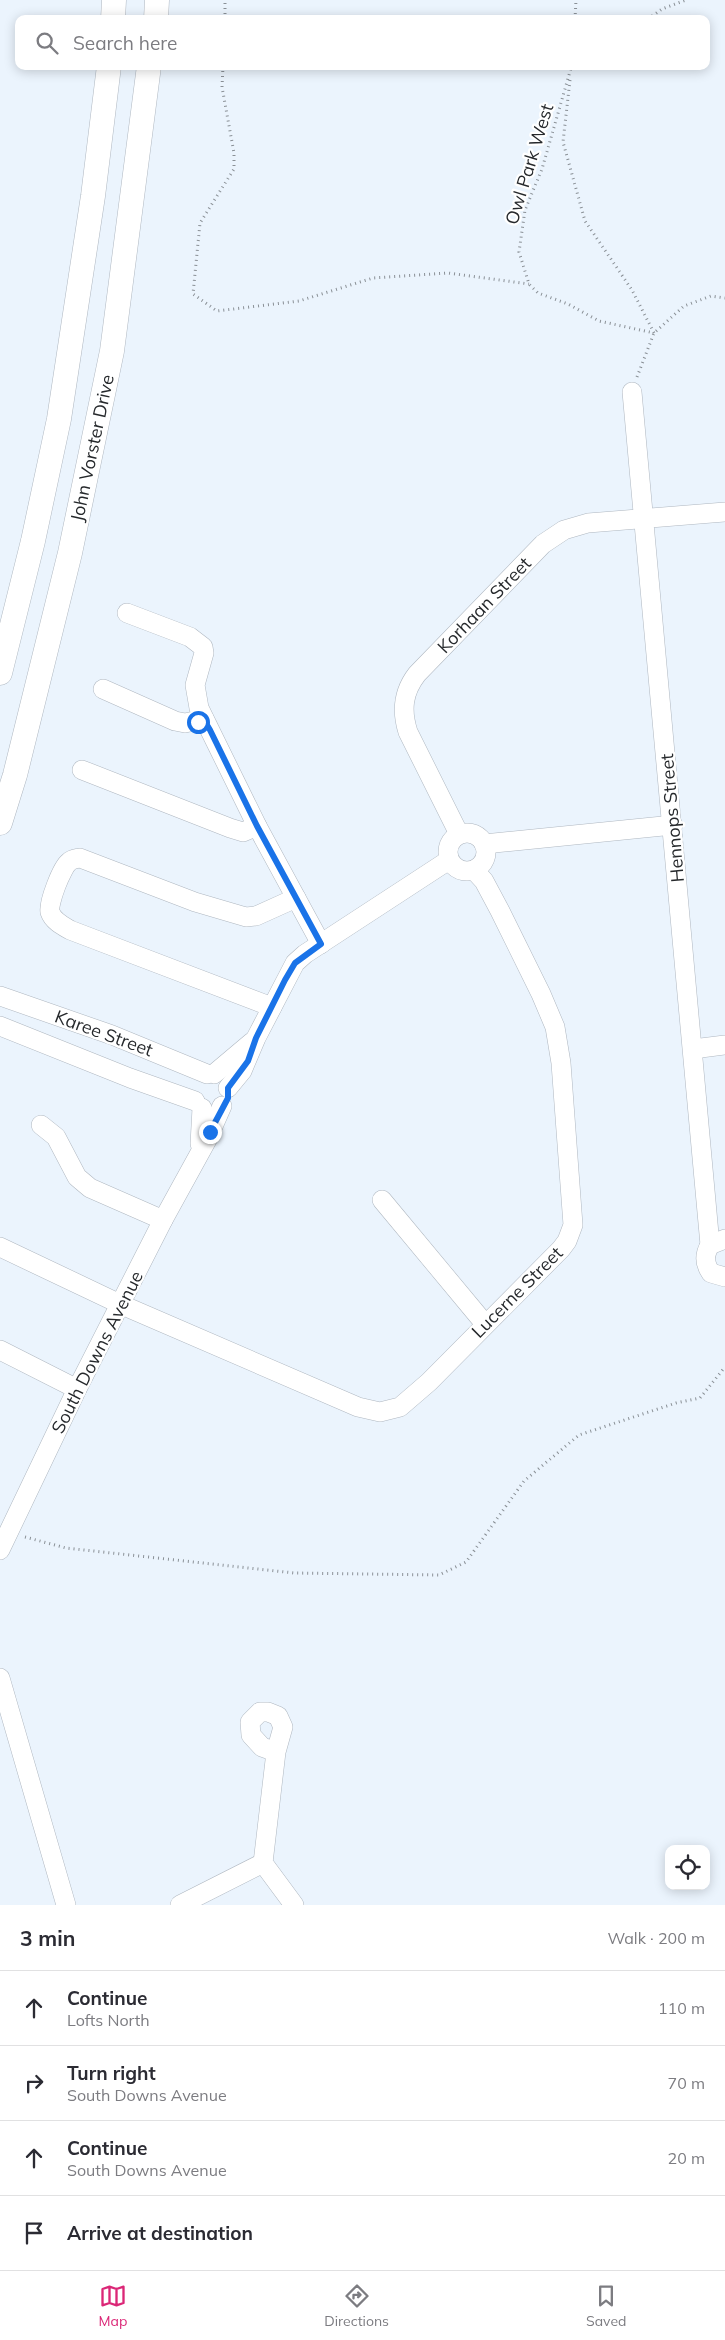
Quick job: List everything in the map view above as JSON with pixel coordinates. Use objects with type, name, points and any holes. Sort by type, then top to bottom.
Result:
[{"type":"street","points":[[113,15],[114,0]]},
{"type":"street","points":[[156,15],[157,0]]},
{"type":"street","points":[[0,672],[33,541],[59,419],[92,206],[109,70]]},
{"type":"street","name":"John Vorster Drive","points":[[0,823],[15,775],[70,553],[112,351],[148,70]]},
{"type":"street","name":"Hennops Street","points":[[632,392],[693,1049],[718,1242],[705,1256],[708,1268],[717,1276],[725,1278]]},
{"type":"street","name":"Korhaan Street","points":[[459,834],[408,732],[404,719],[405,696],[412,680],[548,540],[564,530],[588,523],[725,512]]},
{"type":"street","points":[[127,613],[190,637],[203,646],[204,653],[195,685],[196,696],[204,720],[257,826],[321,944]]},
{"type":"street","points":[[103,689],[175,720],[185,723],[204,720]]},
{"type":"street","points":[[82,770],[236,830],[248,831],[257,826]]},
{"type":"street","points":[[484,844],[673,825]]},
{"type":"street","points":[[459,834],[474,834],[484,844],[484,859],[474,870],[457,868],[450,860],[447,852],[449,845],[453,838],[459,834]]},
{"type":"street","points":[[272,1006],[70,930],[54,918],[50,911],[50,903],[65,866],[72,859],[80,858],[195,902],[246,917],[256,916],[296,898]]},
{"type":"street","points":[[228,1088],[245,1066],[256,1038],[295,963],[450,860]]},
{"type":"street","name":"Lucerne Street","points":[[0,1247],[122,1305],[358,1407],[380,1412],[400,1407],[414,1396],[567,1241],[574,1224],[561,1064],[554,1027],[541,994],[500,911],[484,881],[474,870]]},
{"type":"street","name":"Karee Street","points":[[0,996],[112,1035],[211,1074]]},
{"type":"street","name":"Karee Street","points":[[0,1026],[199,1104]]},
{"type":"street","points":[[100,1065],[112,1035]]},
{"type":"street","points":[[211,1074],[224,1078],[228,1088],[228,1098],[222,1106],[212,1110],[199,1104],[192,1091],[195,1082],[211,1074],[241,1053],[256,1038]]},
{"type":"street","points":[[693,1049],[725,1045]]},
{"type":"street","name":"South Downs Avenue","points":[[198,1155],[199,1104]]},
{"type":"street","name":"South Downs Avenue","points":[[0,1550],[77,1389],[122,1305],[163,1220],[222,1106]]},
{"type":"street","points":[[41,1125],[56,1137],[77,1177],[90,1188],[163,1220]]},
{"type":"street","points":[[382,1200],[485,1324]]},
{"type":"street","points":[[0,1350],[77,1389]]},
{"type":"street","points":[[0,1678],[66,1905]]},
{"type":"street","points":[[276,1752],[263,1863],[294,1905]]},
{"type":"street","points":[[180,1905],[263,1863]]},
{"type":"path","points":[[225,0],[225,15]]},
{"type":"path","points":[[575,15],[576,0]]},
{"type":"path","points":[[654,15],[686,0]]},
{"type":"path","points":[[223,70],[222,87],[234,153],[234,169],[200,223],[193,294],[217,310],[299,301],[373,278],[448,273],[529,284],[538,293],[568,304],[599,321],[654,333]]},
{"type":"path","name":"Owl Park West","points":[[529,284],[519,252],[525,210],[542,169],[571,70]]},
{"type":"path","points":[[572,70],[563,142],[585,221],[632,290],[654,333]]},
{"type":"path","points":[[632,392],[654,333],[684,306],[710,296],[725,298]]},
{"type":"path","points":[[8,1533],[66,1548],[294,1574],[439,1575],[466,1562],[524,1481],[579,1435],[676,1403],[700,1398],[725,1367]]},
{"type":"route","points":[[198,722],[204,720],[210,730],[257,826],[321,944],[295,963],[256,1038],[248,1061],[236,1080],[228,1088],[228,1098],[222,1106],[210,1132]]}]
